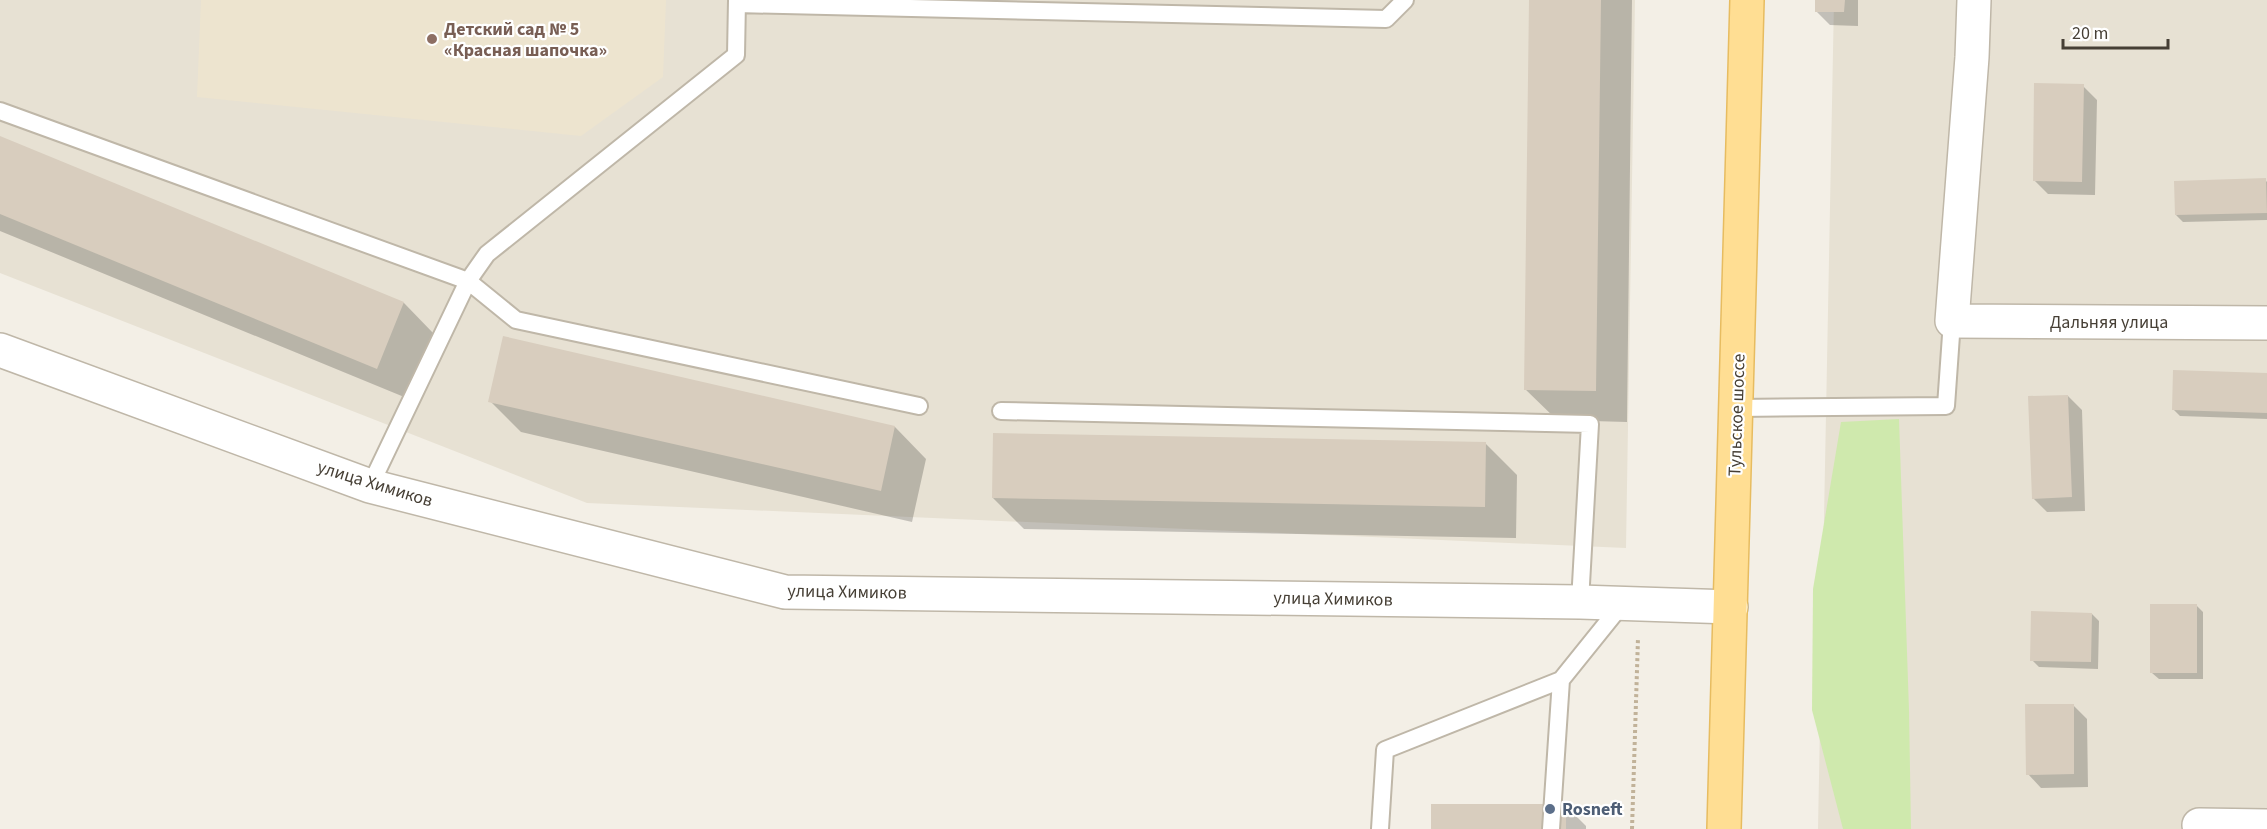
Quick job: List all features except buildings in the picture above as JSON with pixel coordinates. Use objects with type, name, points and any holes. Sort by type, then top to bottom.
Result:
[{"type":"main road","name":"Тульское шоссе","points":[[1724,829],[1738,408],[1747,0]]},
{"type":"street","points":[[1952,321],[1972,57],[1974,0]]},
{"type":"street","name":"Дальняя улица","points":[[1952,321],[2267,323]]},
{"type":"street","name":"улица Химиков","points":[[0,350],[370,486],[784,592],[1580,602],[1731,607]]},
{"type":"street","points":[[2199,825],[2267,826]]},
{"type":"lane","points":[[370,486],[468,281],[487,254],[736,56],[737,2],[1386,20],[1405,0]]},
{"type":"lane","points":[[0,111],[468,281],[516,320],[919,405]]},
{"type":"lane","points":[[1738,408],[1946,406],[1952,321]]},
{"type":"lane","points":[[1001,411],[1590,424],[1580,602]]},
{"type":"lane","points":[[1380,829],[1385,750],[1561,680],[1631,604]]},
{"type":"lane","points":[[1551,829],[1561,680]]},
{"type":"path","points":[[1631,604],[1632,829]]},
{"type":"shaded area","points":[[0,0],[1635,0],[1626,548],[587,503],[0,273]]},
{"type":"shaded area","name":"Детский сад № 5 «Красная шапочка»","points":[[201,0],[666,0],[663,77],[581,136],[197,97]]},
{"type":"shaded area","points":[[1834,0],[2267,0],[2267,829],[1818,829]]},
{"type":"green space","points":[[1899,419],[1911,829],[1843,829],[1812,710],[1813,589],[1841,422]]},
{"type":"place","name":"Детский сад № 5 «Красная шапочка»","points":[[432,39]]},
{"type":"place","name":"Rosneft","points":[[1550,809]]}]
